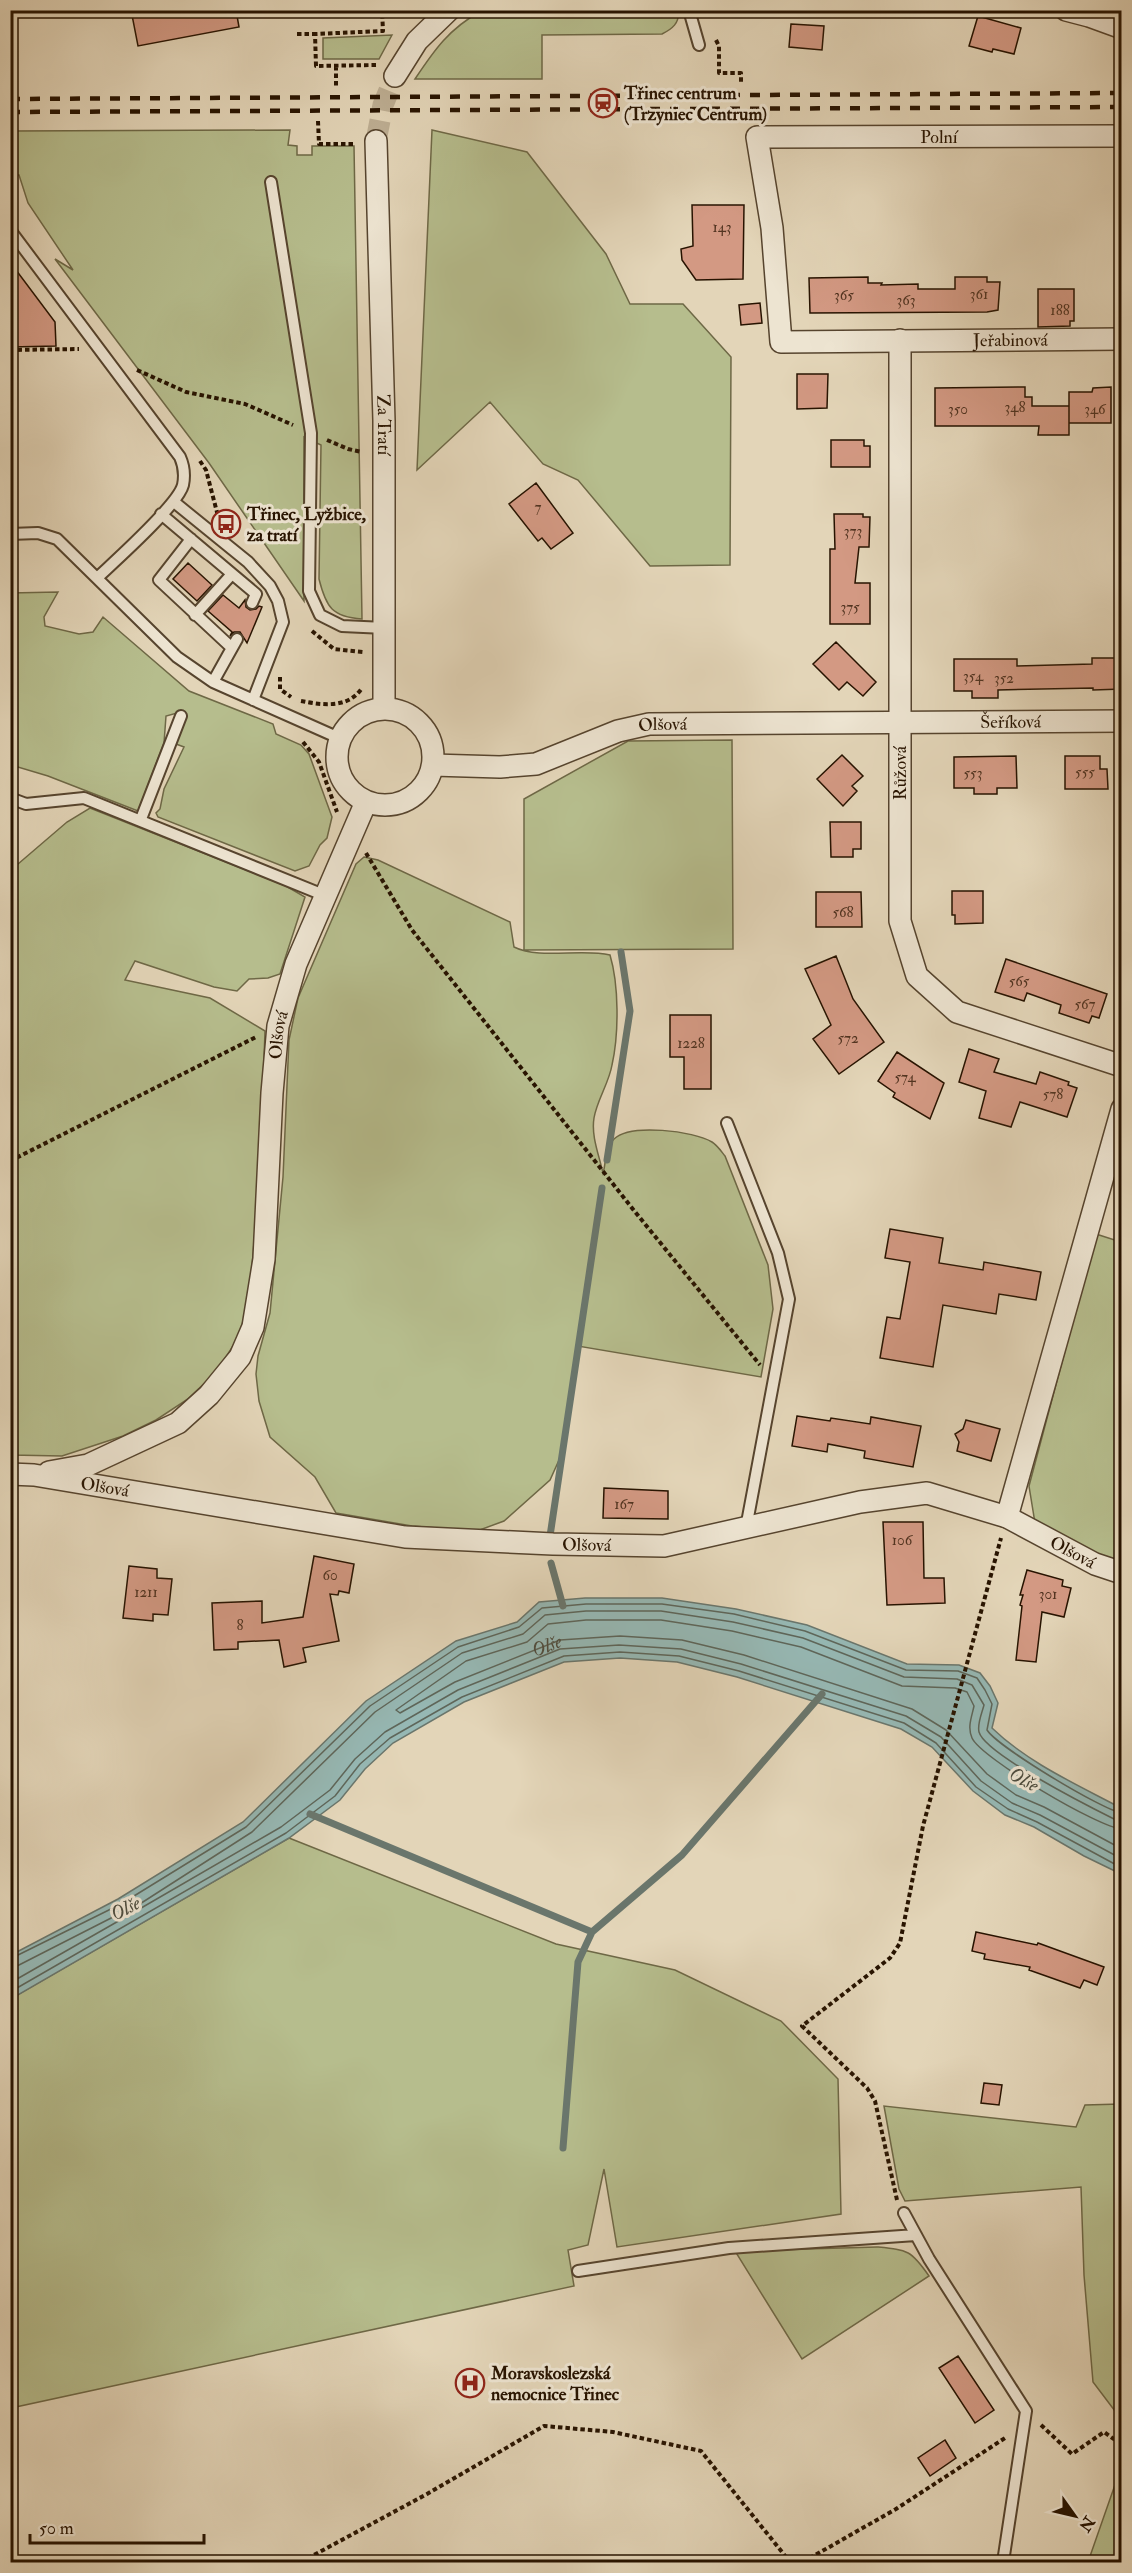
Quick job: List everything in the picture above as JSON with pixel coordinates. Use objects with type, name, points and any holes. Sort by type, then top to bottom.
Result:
[{"type":"street","points":[[387,71],[449,10]]},
{"type":"street","points":[[1066,10],[1089,13],[1122,28]]},
{"type":"street","name":"Polní","points":[[757,137],[1122,136]]},
{"type":"street","name":"Jeřabinová","points":[[757,137],[772,228],[781,342],[1122,339]]},
{"type":"street","name":"Za Tratí","points":[[370,142],[384,421],[384,708]]},
{"type":"street","name":"Růžová","points":[[900,340],[900,921],[917,976],[957,1012],[1122,1066]]},
{"type":"street","points":[[384,708],[405,712],[421,725],[432,743],[433,765],[427,781],[416,795],[401,804],[383,806],[366,802],[353,794],[343,783],[337,768],[336,753],[339,738],[350,723],[366,712],[384,708]]},
{"type":"street","name":"Šeříková","points":[[900,722],[1122,721]]},
{"type":"street","name":"Olšová","points":[[433,765],[500,767],[536,764],[618,731],[649,724],[900,722]]},
{"type":"street","name":"Olšová","points":[[34,1475],[88,1465],[178,1423],[209,1395],[240,1357],[253,1328],[264,1259],[273,1073],[278,1026],[296,964],[366,802]]},
{"type":"street","points":[[1007,1517],[1122,1109]]},
{"type":"street","name":"Olšová","points":[[10,1474],[34,1475],[405,1537],[664,1546],[860,1502],[927,1493],[1007,1517],[1095,1564],[1122,1573]]},
{"type":"lane","points":[[689,10],[699,45]]},
{"type":"lane","points":[[271,182],[310,433],[309,591],[320,615],[342,626],[385,628]]},
{"type":"lane","points":[[10,230],[180,457],[183,466],[183,485],[174,502],[97,578]]},
{"type":"lane","points":[[174,502],[248,562],[270,586],[278,601],[283,622],[253,700]]},
{"type":"lane","points":[[161,514],[256,594],[252,603]]},
{"type":"lane","points":[[10,534],[38,533],[57,539],[177,657],[213,682],[339,738]]},
{"type":"lane","points":[[191,539],[159,580],[195,615],[235,643],[213,682]]},
{"type":"lane","points":[[195,615],[232,574]]},
{"type":"lane","points":[[141,819],[181,716]]},
{"type":"lane","points":[[10,798],[26,804],[84,798],[141,819],[326,896]]},
{"type":"lane","points":[[727,1123],[778,1253],[789,1299],[746,1528]]},
{"type":"lane","points":[[904,2213],[1026,2411],[1003,2562]]},
{"type":"lane","points":[[578,2271],[729,2248],[916,2235]]},
{"type":"path","points":[[297,34],[383,31],[382,10]]},
{"type":"path","points":[[315,34],[316,66],[387,71]]},
{"type":"path","points":[[716,37],[719,46],[718,73],[741,73],[741,82]]},
{"type":"path","points":[[336,66],[336,87]]},
{"type":"path","points":[[318,121],[318,144],[370,142]]},
{"type":"path","points":[[10,350],[81,349]]},
{"type":"path","points":[[131,368],[186,392],[245,404],[348,449],[366,452]]},
{"type":"path","points":[[291,716],[284,733],[306,743],[319,762],[338,819],[335,833],[349,839],[366,853],[412,930],[636,1213],[774,1381]]},
{"type":"path","points":[[10,1161],[278,1026]]},
{"type":"path","points":[[904,2213],[895,2195],[875,2101],[867,2088],[802,2026],[890,1958],[900,1943],[923,1826],[1007,1517]]},
{"type":"path","points":[[1026,2411],[1072,2454],[1104,2432],[1122,2445]]},
{"type":"path","points":[[803,2562],[896,2509],[1025,2424]]},
{"type":"path","points":[[302,2562],[428,2494],[544,2426],[613,2432],[701,2451],[790,2562]]},
{"type":"green space","points":[[481,11],[678,11],[678,19],[674,25],[662,34],[542,35],[542,79],[415,79],[444,40],[460,25]]},
{"type":"green space","points":[[392,35],[379,59],[323,59],[323,38]]},
{"type":"green space","points":[[290,130],[288,145],[297,146],[297,155],[312,155],[312,146],[354,146],[362,619],[344,616],[332,609],[324,597],[319,579],[321,445],[304,437],[304,601],[209,463],[55,259],[73,270],[28,203],[19,175],[11,175],[10,131]]},
{"type":"green space","points":[[432,130],[527,152],[606,254],[630,304],[683,304],[731,357],[730,565],[650,566],[578,480],[543,464],[490,402],[417,470]]},
{"type":"green space","points":[[58,592],[44,617],[45,626],[79,634],[93,632],[103,617],[189,691],[273,724],[276,734],[301,745],[309,754],[332,817],[327,838],[320,845],[309,866],[295,871],[158,817],[156,813],[160,809],[164,789],[184,747],[176,744],[186,716],[177,713],[166,716],[164,743],[138,811],[48,776],[11,765],[10,593]]},
{"type":"green space","points":[[732,740],[733,949],[524,950],[524,799],[628,741]]},
{"type":"green space","points":[[90,808],[286,886],[305,897],[280,974],[268,978],[249,979],[237,991],[214,987],[135,961],[125,980],[210,998],[265,1031],[260,1170],[249,1303],[237,1340],[216,1372],[188,1399],[156,1420],[123,1436],[62,1456],[11,1455],[11,870],[67,822]]},
{"type":"green space","points":[[364,857],[378,860],[510,922],[514,947],[524,951],[610,955],[615,980],[616,1039],[610,1072],[593,1125],[594,1139],[603,1173],[608,1147],[622,1134],[662,1130],[691,1135],[712,1142],[725,1156],[768,1265],[773,1309],[761,1377],[578,1346],[564,1449],[550,1480],[504,1521],[477,1531],[412,1526],[336,1513],[315,1477],[270,1437],[259,1401],[256,1374],[258,1356],[270,1313],[283,1177],[289,1040],[298,998],[356,864]]},
{"type":"green space","points":[[1096,1234],[1121,1242],[1121,1567],[1035,1523],[1029,1486]]},
{"type":"green space","points":[[289,1838],[556,1944],[675,1970],[781,2021],[838,2079],[841,2214],[617,2247],[604,2169],[588,2245],[568,2250],[574,2286],[11,2408],[10,1999]]},
{"type":"green space","points":[[1122,2104],[1121,2419],[1093,2382],[1084,2275],[1081,2187],[905,2201],[899,2189],[884,2106],[1076,2127],[1085,2105]]},
{"type":"green space","points":[[877,2247],[908,2253],[918,2261],[929,2276],[802,2359],[735,2251]]},
{"type":"green space","points":[[1121,2471],[1121,2562],[1088,2562],[1117,2479]]},
{"type":"water","name":"Olše","points":[[585,1598],[662,1598],[736,1609],[807,1625],[907,1664],[959,1665],[980,1673],[990,1686],[998,1703],[992,1728],[1037,1763],[1121,1808],[1121,1874],[1034,1827],[1005,1815],[973,1791],[932,1747],[901,1729],[737,1677],[677,1662],[620,1658],[564,1662],[464,1702],[393,1743],[365,1769],[340,1800],[289,1838],[11,1999],[11,1955],[118,1899],[243,1822],[366,1701],[456,1641],[517,1622],[539,1602]]},
{"type":"building","points":[[131,10],[236,10],[239,27],[138,46]]},
{"type":"building","points":[[978,16],[1021,28],[1014,54],[993,49],[992,52],[969,46]]},
{"type":"building","points":[[791,24],[824,26],[822,50],[789,47]]},
{"type":"building","points":[[692,205],[744,205],[743,279],[696,280],[682,260],[681,249],[693,246]]},
{"type":"building","points":[[10,262],[55,322],[56,346],[10,347]]},
{"type":"building","points":[[868,277],[868,283],[882,283],[881,285],[918,284],[918,289],[955,289],[955,277],[987,277],[987,282],[1000,282],[998,310],[987,312],[810,313],[809,278]]},
{"type":"building","points":[[1038,289],[1074,289],[1074,321],[1070,321],[1070,326],[1038,327]]},
{"type":"building","points":[[760,303],[762,323],[741,325],[739,305]]},
{"type":"building","points":[[797,374],[828,374],[827,408],[797,409]]},
{"type":"building","points":[[1025,387],[1025,397],[1032,397],[1032,406],[1069,406],[1069,435],[1038,435],[1039,426],[935,426],[935,388]]},
{"type":"building","points":[[1111,387],[1111,423],[1069,423],[1069,392],[1092,392],[1093,388]]},
{"type":"building","points":[[831,440],[864,440],[864,446],[870,446],[870,467],[831,467]]},
{"type":"building","points":[[536,483],[573,533],[551,549],[542,538],[538,541],[509,504]]},
{"type":"building","points":[[834,514],[863,514],[863,517],[870,517],[869,547],[859,547],[855,583],[870,583],[870,624],[830,624],[830,549],[835,549]]},
{"type":"building","points":[[188,563],[212,585],[197,601],[173,579]]},
{"type":"building","points":[[223,595],[239,608],[245,600],[246,607],[250,610],[262,607],[247,643],[240,632],[234,632],[230,636],[232,632],[208,611]]},
{"type":"building","points":[[836,642],[876,682],[863,696],[847,682],[839,690],[813,664]]},
{"type":"building","points":[[1092,658],[1122,658],[1122,689],[998,690],[998,698],[972,698],[972,691],[954,691],[954,659],[1017,659],[1017,666],[1092,664]]},
{"type":"building","points":[[842,755],[863,776],[852,786],[857,791],[843,806],[817,779]]},
{"type":"building","points":[[1016,756],[1017,788],[997,788],[997,794],[974,794],[974,788],[954,788],[954,757]]},
{"type":"building","points":[[1065,756],[1100,756],[1100,769],[1107,769],[1108,789],[1065,789]]},
{"type":"building","points":[[830,822],[861,822],[861,849],[853,849],[853,857],[831,857]]},
{"type":"building","points":[[952,891],[983,891],[983,923],[955,924],[955,915],[952,915]]},
{"type":"building","points":[[816,892],[861,892],[862,927],[816,927]]},
{"type":"building","points":[[836,956],[853,999],[884,1042],[839,1074],[813,1039],[831,1025],[805,969]]},
{"type":"building","points":[[1006,959],[1107,994],[1099,1018],[1092,1016],[1089,1023],[1059,1013],[1061,1005],[1027,993],[1024,1001],[995,992]]},
{"type":"building","points":[[670,1015],[711,1015],[711,1089],[684,1089],[684,1057],[670,1057]]},
{"type":"building","points":[[969,1049],[999,1059],[994,1072],[1036,1084],[1040,1072],[1069,1082],[1068,1085],[1077,1088],[1067,1117],[1020,1102],[1011,1127],[979,1118],[986,1091],[959,1082]]},
{"type":"building","points":[[897,1052],[944,1083],[930,1119],[893,1097],[895,1093],[878,1081]]},
{"type":"building","points":[[890,1229],[943,1238],[939,1263],[983,1270],[984,1262],[1041,1272],[1036,1300],[999,1294],[996,1314],[943,1305],[933,1367],[880,1358],[887,1317],[900,1319],[910,1262],[885,1258]]},
{"type":"building","points":[[797,1416],[870,1424],[871,1417],[921,1426],[913,1467],[864,1458],[865,1451],[828,1444],[827,1452],[792,1446]]},
{"type":"building","points":[[966,1420],[1000,1429],[991,1461],[957,1451],[959,1442],[955,1434],[963,1429]]},
{"type":"building","points":[[604,1488],[668,1491],[668,1519],[603,1518]]},
{"type":"building","points":[[883,1522],[923,1522],[924,1578],[944,1578],[945,1603],[887,1605]]},
{"type":"building","points":[[314,1556],[354,1564],[349,1593],[339,1591],[338,1595],[330,1594],[339,1641],[303,1648],[306,1662],[284,1667],[279,1640],[238,1642],[238,1649],[214,1650],[212,1603],[262,1601],[262,1623],[303,1617]]},
{"type":"building","points":[[129,1566],[157,1569],[157,1578],[172,1579],[168,1615],[153,1614],[153,1621],[123,1618]]},
{"type":"building","points":[[1027,1570],[1063,1580],[1062,1586],[1071,1588],[1064,1617],[1042,1612],[1036,1662],[1016,1660],[1022,1606],[1020,1605],[1023,1595],[1020,1595]]},
{"type":"building","points":[[976,1932],[1037,1945],[1038,1943],[1104,1967],[1097,1985],[1084,1980],[1080,1988],[1029,1970],[1030,1967],[984,1959],[985,1954],[972,1951]]},
{"type":"building","points":[[984,2083],[1002,2085],[999,2105],[981,2103]]},
{"type":"building","points":[[958,2356],[994,2410],[975,2423],[939,2368]]},
{"type":"building","points":[[945,2440],[956,2458],[930,2476],[918,2458]]},
{"type":"waterway","points":[[607,1160],[630,1011],[621,952]]},
{"type":"waterway","points":[[550,1536],[602,1188]]},
{"type":"waterway","points":[[551,1563],[563,1606]]},
{"type":"waterway","points":[[310,1814],[592,1932],[682,1855],[822,1694]]},
{"type":"waterway","points":[[563,2148],[578,1962],[592,1932]]},
{"type":"tunnel","points":[[376,141],[383,105],[395,76]]},
{"type":"railway","points":[[10,99],[1122,93]]},
{"type":"railway","points":[[10,112],[1122,107]]},
{"type":"place","name":"Třinec centrum (Trzyniec Centrum)","points":[[603,103]]},
{"type":"place","name":"Třinec, Lyžbice, za tratí","points":[[226,524]]},
{"type":"place","name":"Moravskoslezská nemocnice Třinec","points":[[470,2383]]}]
